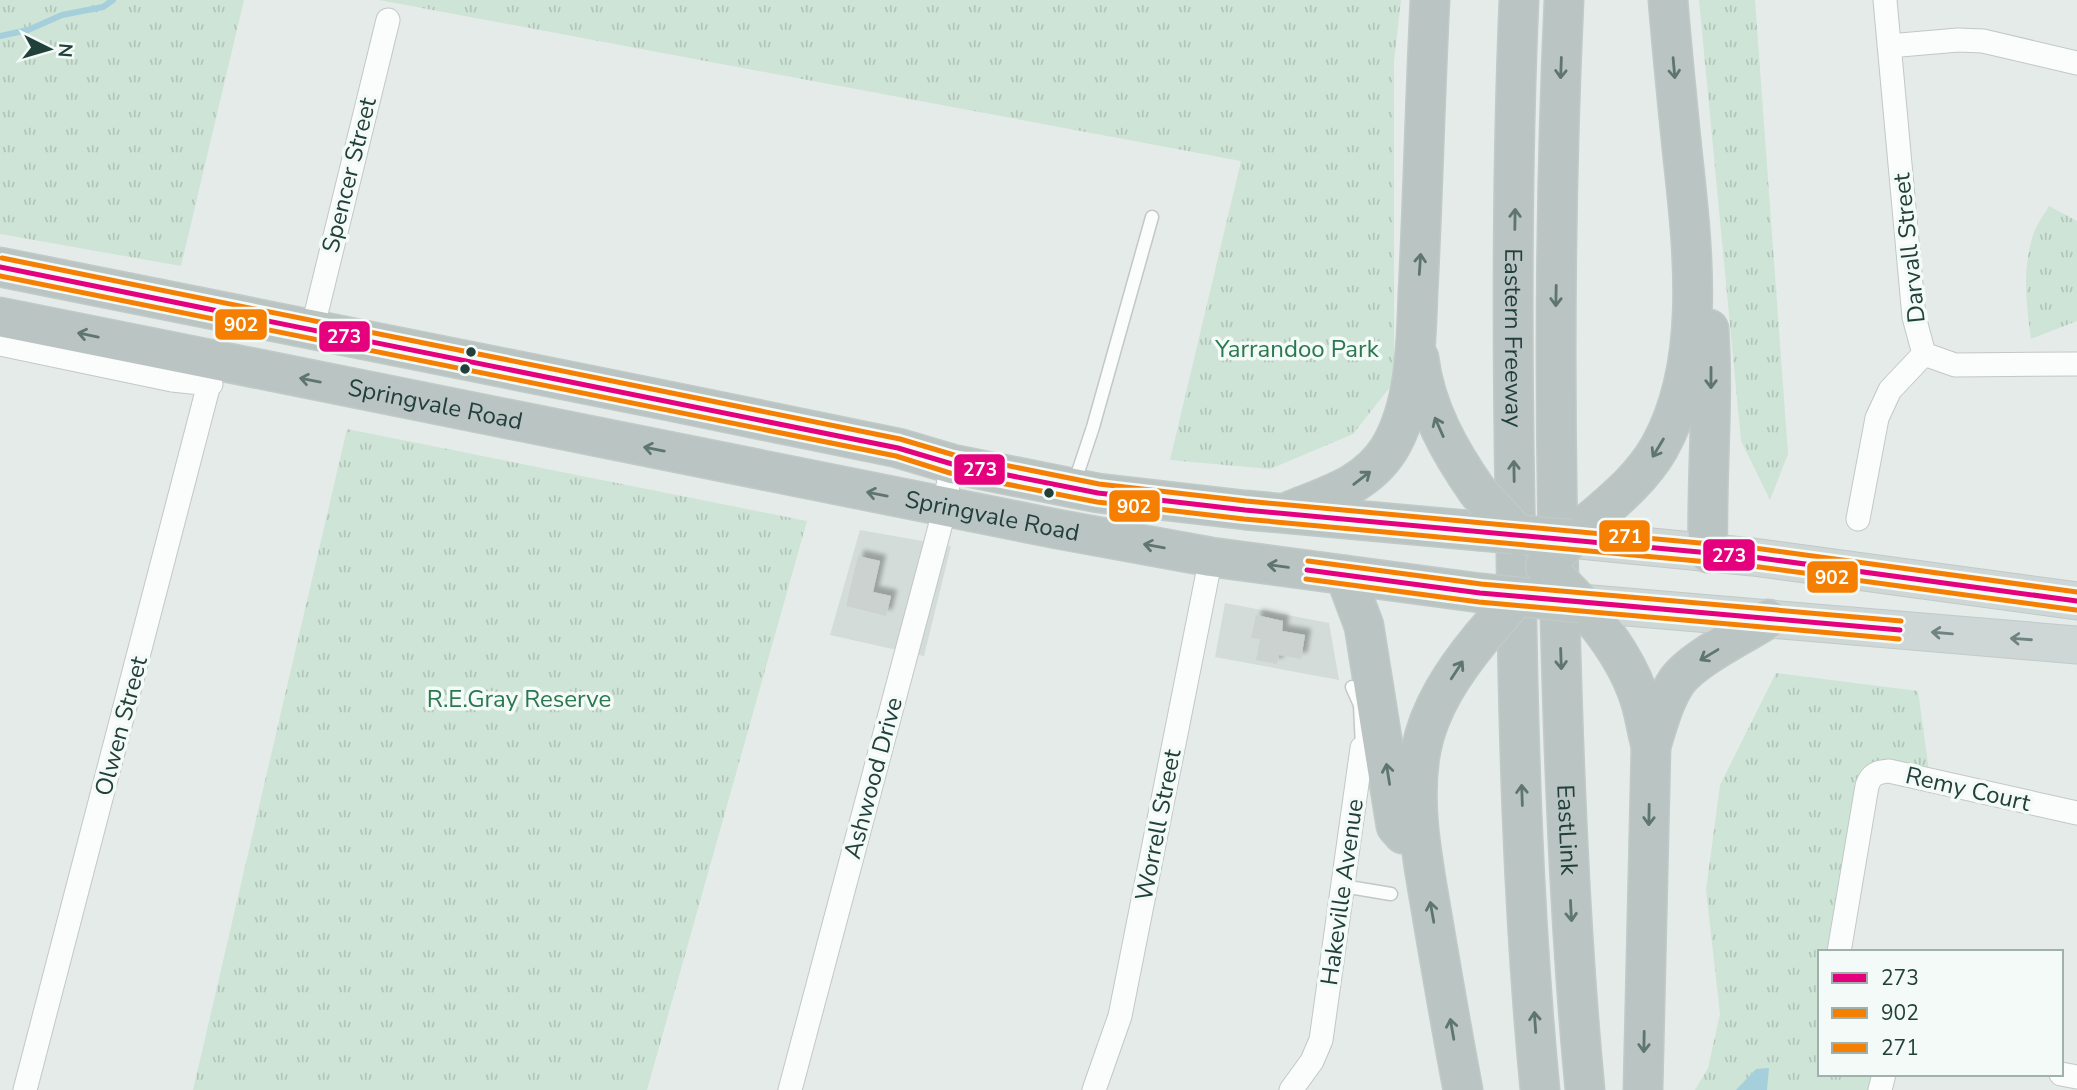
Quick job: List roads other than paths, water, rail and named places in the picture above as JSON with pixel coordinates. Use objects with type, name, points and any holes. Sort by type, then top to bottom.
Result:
[{"type":"highway","points":[[1430,0],[1417,332],[1419,362],[1431,406],[1451,451],[1478,492],[1519,536]]},
{"type":"highway","name":"Eastern Freeway","points":[[1517,676],[1514,377],[1515,91],[1519,0]]},
{"type":"highway","name":"Eastern Freeway","points":[[1564,0],[1557,260],[1570,547]]},
{"type":"highway","points":[[1463,1090],[1423,856],[1416,793],[1421,749],[1436,705],[1458,667],[1481,638],[1499,595],[1570,547],[1623,493],[1642,473],[1657,451],[1676,411],[1687,358],[1692,298],[1689,214],[1668,0]]},
{"type":"highway","points":[[1689,214],[1708,310],[1711,354],[1708,552]]},
{"type":"highway","name":"Springvale Road","points":[[0,267],[884,446],[952,464],[1072,488],[1125,497],[1283,514],[1479,531],[1570,547]]},
{"type":"highway","name":"Springvale Road","points":[[0,317],[213,373],[1211,557],[1589,608]]},
{"type":"highway","points":[[1283,514],[1358,482],[1388,450],[1405,410],[1417,332]]},
{"type":"highway","points":[[1570,547],[1589,608],[1617,649],[1641,701],[1651,746],[1643,1090]]},
{"type":"highway","name":"EastLink","points":[[1570,547],[1571,904],[1585,1090]]},
{"type":"highway","points":[[1345,575],[1364,626],[1396,827],[1423,856]]},
{"type":"highway","points":[[1651,746],[1664,706],[1679,678],[1708,654],[1768,619]]},
{"type":"highway","name":"EastLink","points":[[1517,676],[1525,877],[1540,1090]]},
{"type":"main road","name":"Springvale Road","points":[[1570,547],[1708,552],[2077,601]]},
{"type":"main road","name":"Springvale Road","points":[[1589,608],[1768,619],[2077,645]]},
{"type":"street","name":"Darvall Street","points":[[1858,519],[1878,418],[1890,390],[1924,354],[1913,317],[1885,0]]},
{"type":"street","name":"Spencer Street","points":[[312,330],[388,20]]},
{"type":"street","points":[[1889,46],[1958,40],[1983,41],[2077,63]]},
{"type":"street","name":"Springvale Road","points":[[0,344],[172,380],[213,373]]},
{"type":"street","points":[[1924,354],[1955,365],[2077,363]]},
{"type":"street","name":"Olwen Street","points":[[25,1090],[213,373]]},
{"type":"street","name":"Ashwood Drive","points":[[790,1090],[944,507],[952,464]]},
{"type":"street","name":"Worrell Street","points":[[1094,1090],[1120,1016],[1211,557]]},
{"type":"street","name":"Hakeville Avenue","points":[[1291,1090],[1312,1061],[1312,1038],[1343,886],[1362,748]]},
{"type":"street","name":"Remy Court","points":[[1839,950],[1867,786],[1870,777],[1878,772],[1889,771],[2077,813]]},
{"type":"lane","points":[[1072,488],[1093,427],[1152,217]]},
{"type":"lane","name":"Hakeville Avenue","points":[[1352,687],[1360,705],[1362,748]]},
{"type":"lane","points":[[1343,886],[1391,894]]},
{"type":"water","points":[[1769,1068],[1767,1090],[1736,1090],[1756,1069]]},
{"type":"waterway","points":[[0,36],[28,30],[62,15],[103,7],[113,0]]},
{"type":"park label","name":"Yarrandoo Park","points":[[1297,349]]},
{"type":"park label","name":"R.E.Gray Reserve","points":[[519,699]]}]
